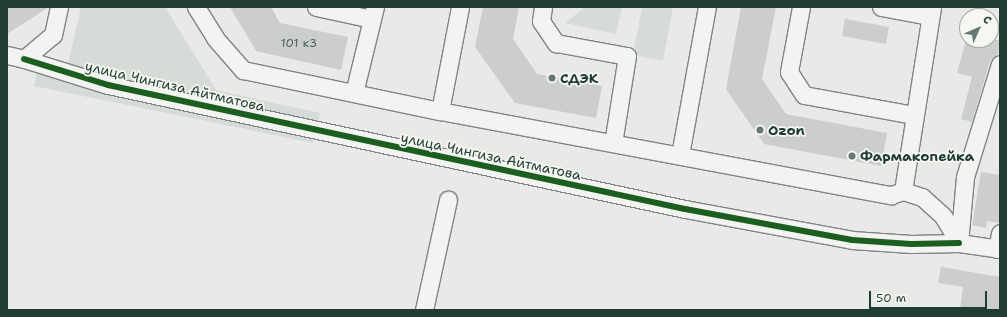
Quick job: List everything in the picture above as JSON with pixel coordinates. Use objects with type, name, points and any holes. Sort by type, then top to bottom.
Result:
[{"type":"street","points":[[24,59],[53,35],[59,7]]},
{"type":"street","points":[[196,7],[215,38],[242,70],[440,111],[891,195],[903,191],[922,197],[938,211],[959,243]]},
{"type":"street","points":[[316,7],[374,13],[354,93]]},
{"type":"street","points":[[440,111],[460,7]]},
{"type":"street","points":[[543,7],[541,21],[556,43],[626,56],[613,143]]},
{"type":"street","points":[[680,155],[707,7]]},
{"type":"street","points":[[800,7],[789,72],[804,95],[914,115]]},
{"type":"street","points":[[881,7],[931,12],[903,191]]},
{"type":"street","name":"улица Чингиза Айтматова","points":[[7,55],[108,85],[685,209],[852,240],[911,244],[999,244]]},
{"type":"street","points":[[959,243],[965,177],[1000,64]]},
{"type":"street","points":[[424,310],[448,200]]},
{"type":"shaded area","points":[[81,7],[165,7],[216,90],[320,113],[313,143],[34,86],[38,66],[67,68]]},
{"type":"shaded area","points":[[585,7],[622,7],[616,34],[565,23]]},
{"type":"shaded area","points":[[642,7],[673,7],[663,61],[633,55]]},
{"type":"building","points":[[7,7],[49,7],[7,34]]},
{"type":"building","points":[[230,7],[271,7],[280,23],[348,37],[341,70],[256,51]]},
{"type":"building","points":[[483,7],[519,7],[513,39],[537,74],[602,86],[596,118],[515,103],[475,47]]},
{"type":"building","points":[[741,7],[776,7],[762,79],[786,114],[887,133],[881,166],[764,144],[726,89]]},
{"type":"building","points":[[845,19],[889,27],[886,44],[842,36]]},
{"type":"building","points":[[964,48],[999,48],[998,54],[990,61],[972,122],[961,119],[972,77],[957,73]]},
{"type":"building","points":[[981,172],[1000,175],[1000,223],[987,221],[986,228],[972,225]]},
{"type":"building","points":[[941,267],[1000,277],[1000,310],[960,310],[963,287],[938,283]]},
{"type":"cycle path","points":[[24,59],[108,85],[685,209],[852,240],[911,244],[959,243]]},
{"type":"place","name":"СДЭК","points":[[552,78]]},
{"type":"place","name":"Ozon","points":[[760,130]]},
{"type":"place","name":"Фармакопейка","points":[[852,156]]}]
